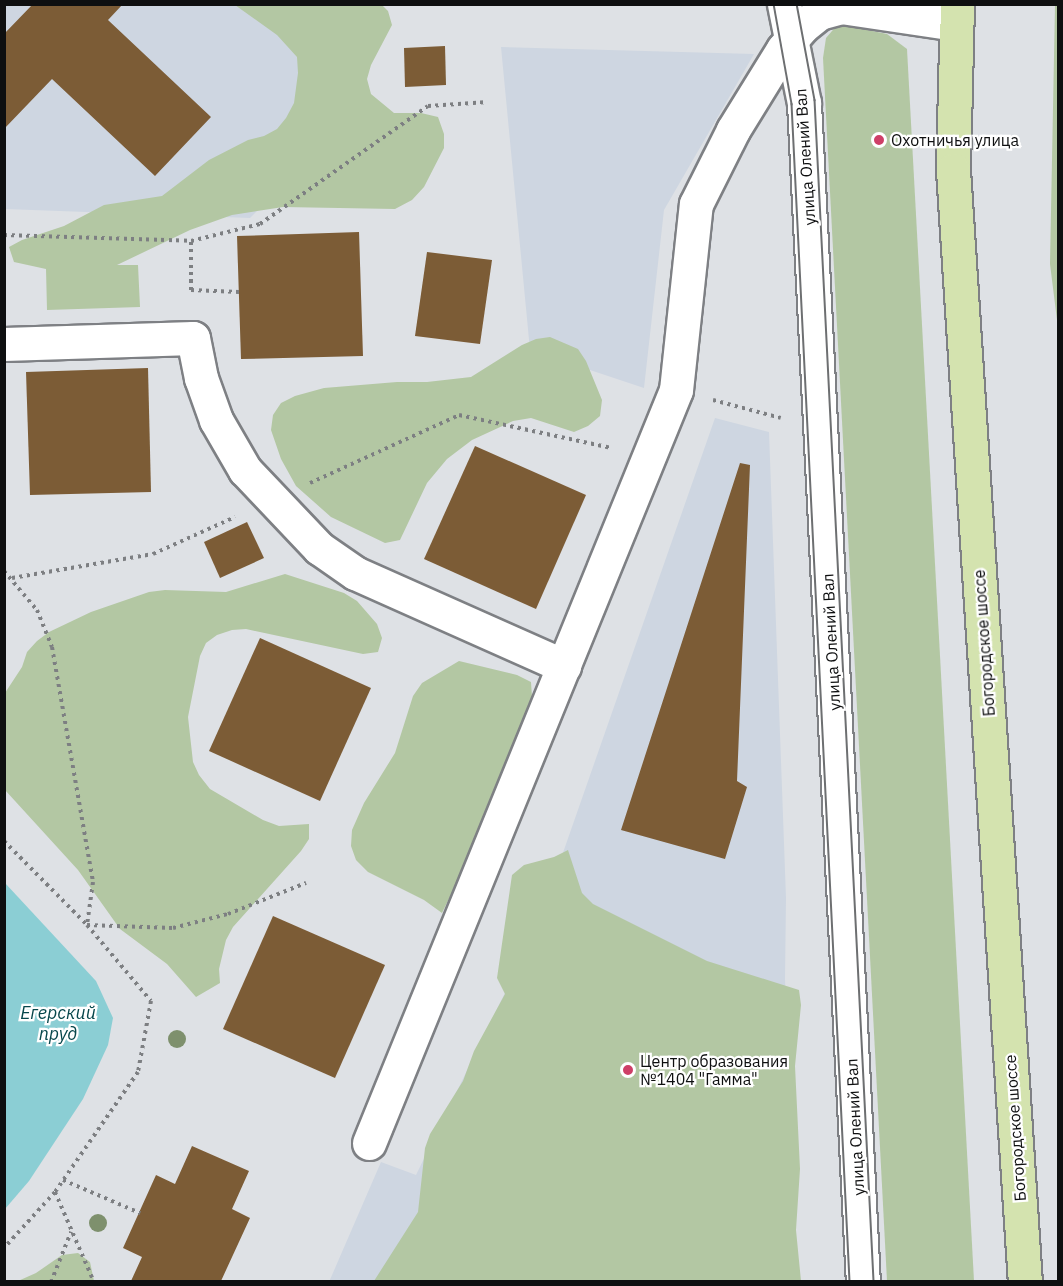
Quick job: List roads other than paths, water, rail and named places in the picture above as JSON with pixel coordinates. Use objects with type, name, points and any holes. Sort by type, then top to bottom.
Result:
[{"type":"main road","name":"Богородское шоссе","points":[[957,14],[953,170],[1025,1281]]},
{"type":"street","name":"улица Олений Вал","points":[[784,4],[804,103],[863,1281]]},
{"type":"street","points":[[369,1143],[676,390],[696,204],[733,130],[791,38],[819,13],[842,7],[957,14]]},
{"type":"street","points":[[4,344],[193,338],[201,378],[216,420],[245,470],[319,548],[355,573],[564,666]]},
{"type":"water","name":"Егерский пруд","points":[[5,883],[96,981],[113,1018],[108,1045],[83,1099],[29,1181],[5,1209]]},
{"type":"tram line","points":[[774,4],[792,104],[850,1282]]},
{"type":"tram line","points":[[797,4],[815,100],[874,1282]]},
{"type":"place","name":"Охотничья улица","points":[[879,140]]},
{"type":"place","name":"Центр образования №1404 \"Гамма\"","points":[[628,1070]]}]
